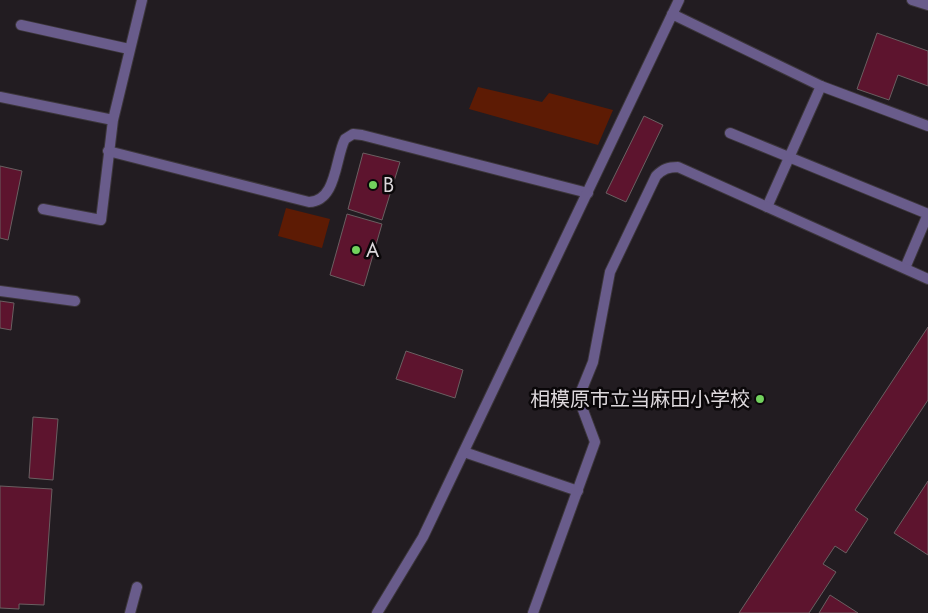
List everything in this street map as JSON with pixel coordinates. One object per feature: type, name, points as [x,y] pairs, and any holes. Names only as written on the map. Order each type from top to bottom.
[{"type":"street","points":[[43,209],[101,220],[113,120],[142,0]]},
{"type":"street","points":[[378,613],[423,537],[679,0]]},
{"type":"street","points":[[912,0],[928,5]]},
{"type":"street","points":[[672,14],[822,86],[928,126]]},
{"type":"street","points":[[21,24],[129,48]]},
{"type":"street","points":[[767,208],[822,86]]},
{"type":"street","points":[[0,97],[113,120]]},
{"type":"street","points":[[730,133],[928,214],[905,268]]},
{"type":"street","points":[[108,151],[309,202],[316,202],[328,193],[345,138],[353,134],[588,193]]},
{"type":"street","points":[[533,613],[595,442],[580,402],[580,394],[593,362],[610,272],[656,176],[669,166],[678,167],[928,279]]},
{"type":"street","points":[[0,291],[75,301]]},
{"type":"street","points":[[464,452],[578,491]]},
{"type":"street","points":[[130,613],[137,587]]},
{"type":"shaded area","points":[[478,87],[542,102],[549,93],[613,110],[598,145],[469,109]]},
{"type":"shaded area","points":[[286,208],[330,219],[322,248],[278,236]]},
{"type":"building","points":[[877,33],[928,51],[928,86],[898,75],[889,100],[857,89]]},
{"type":"building","points":[[644,116],[663,125],[626,202],[606,193]]},
{"type":"building","name":"B","points":[[363,153],[400,162],[382,220],[348,209]]},
{"type":"building","points":[[0,166],[22,171],[8,240],[0,238]]},
{"type":"building","name":"A","points":[[347,214],[382,224],[364,286],[330,275]]},
{"type":"building","points":[[0,301],[14,303],[11,330],[0,328]]},
{"type":"building","points":[[928,327],[928,400],[855,510],[868,519],[846,553],[835,546],[823,564],[836,572],[809,613],[739,613]]},
{"type":"building","points":[[406,351],[463,370],[455,398],[396,379]]},
{"type":"building","points":[[33,417],[58,419],[53,480],[29,478]]},
{"type":"building","points":[[928,481],[928,555],[894,533]]},
{"type":"building","points":[[0,486],[52,489],[44,605],[19,604],[19,609],[0,608]]},
{"type":"building","points":[[830,595],[858,613],[819,613]]},
{"type":"place","name":"B","points":[[373,185]]},
{"type":"place","name":"A","points":[[356,250]]},
{"type":"place","name":"相模原市立当麻田小学校","points":[[760,399]]}]
